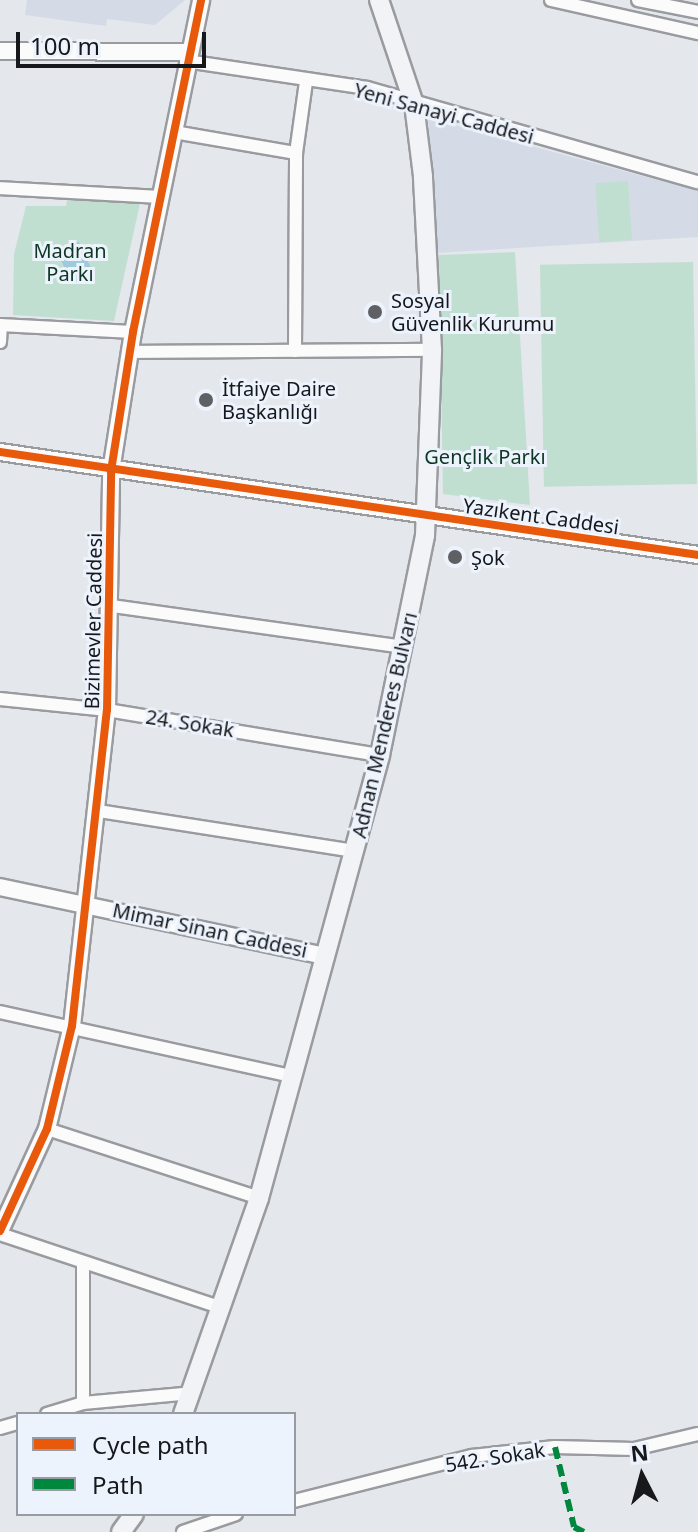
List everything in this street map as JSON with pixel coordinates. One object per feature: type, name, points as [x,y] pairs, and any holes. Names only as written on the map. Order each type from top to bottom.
[{"type":"main road","name":"Adnan Menderes Bulvarı","points":[[184,1412],[223,1308],[259,1198],[355,851],[405,647],[427,517],[432,350],[414,104],[381,6]]},
{"type":"main road","points":[[121,1532],[134,1516]]},
{"type":"street","name":"Bizimevler Caddesi","points":[[0,1233],[5,1212],[47,1129],[72,1026],[99,811],[107,710],[112,606],[111,471],[129,352],[187,56],[201,0]]},
{"type":"street","points":[[551,0],[698,33]]},
{"type":"street","points":[[638,0],[698,12]]},
{"type":"street","points":[[0,51],[187,56]]},
{"type":"street","name":"Yeni Sanayi Caddesi","points":[[187,56],[306,82],[367,88],[414,104],[698,182]]},
{"type":"street","points":[[295,351],[296,153],[306,82]]},
{"type":"street","points":[[174,132],[296,153]]},
{"type":"street","points":[[0,188],[159,197]]},
{"type":"street","points":[[0,342],[1,325],[133,332]]},
{"type":"street","points":[[129,352],[432,350]]},
{"type":"street","name":"Yazıkent Caddesi","points":[[0,452],[111,471],[698,555]]},
{"type":"street","points":[[112,606],[405,647]]},
{"type":"street","name":"24. Sokak","points":[[0,699],[107,710],[380,755]]},
{"type":"street","points":[[99,811],[355,851]]},
{"type":"street","name":"Mimar Sinan Caddesi","points":[[0,887],[326,956]]},
{"type":"street","points":[[0,1012],[292,1076]]},
{"type":"street","points":[[47,1129],[259,1198]]},
{"type":"street","points":[[0,1233],[223,1308]]},
{"type":"street","points":[[83,1263],[83,1403]]},
{"type":"street","points":[[54,1412],[83,1403],[192,1393]]},
{"type":"street","name":"542. Sokak","points":[[296,1500],[472,1456],[555,1447],[634,1449],[698,1434]]},
{"type":"street","points":[[183,1532],[230,1516]]},
{"type":"shaded area","points":[[27,0],[185,0],[155,25],[107,19],[106,26],[25,15]]},
{"type":"shaded area","points":[[428,118],[698,191],[698,237],[436,253]]},
{"type":"green space","points":[[628,181],[632,240],[599,242],[595,183]]},
{"type":"green space","name":"Madran Parkı","points":[[68,195],[141,199],[114,321],[13,315],[14,254],[26,206],[66,206]]},
{"type":"green space","name":"Gençlik Parkı","points":[[515,252],[530,505],[443,494],[439,255]]},
{"type":"green space","points":[[693,262],[697,484],[544,487],[540,265]]},
{"type":"water","points":[[79,242],[94,274],[72,284],[57,252]]},
{"type":"marked path","points":[[555,1447],[574,1527],[584,1532]]},
{"type":"cycle path","points":[[0,1231],[47,1129],[72,1026],[107,710],[111,471],[133,332],[201,0]]},
{"type":"cycle path","points":[[0,452],[698,555]]},
{"type":"place","name":"Sosyal Güvenlik Kurumu","points":[[375,312]]},
{"type":"place","name":"İtfaiye Daire Başkanlığı","points":[[206,400]]},
{"type":"place","name":"Şok","points":[[455,557]]}]
